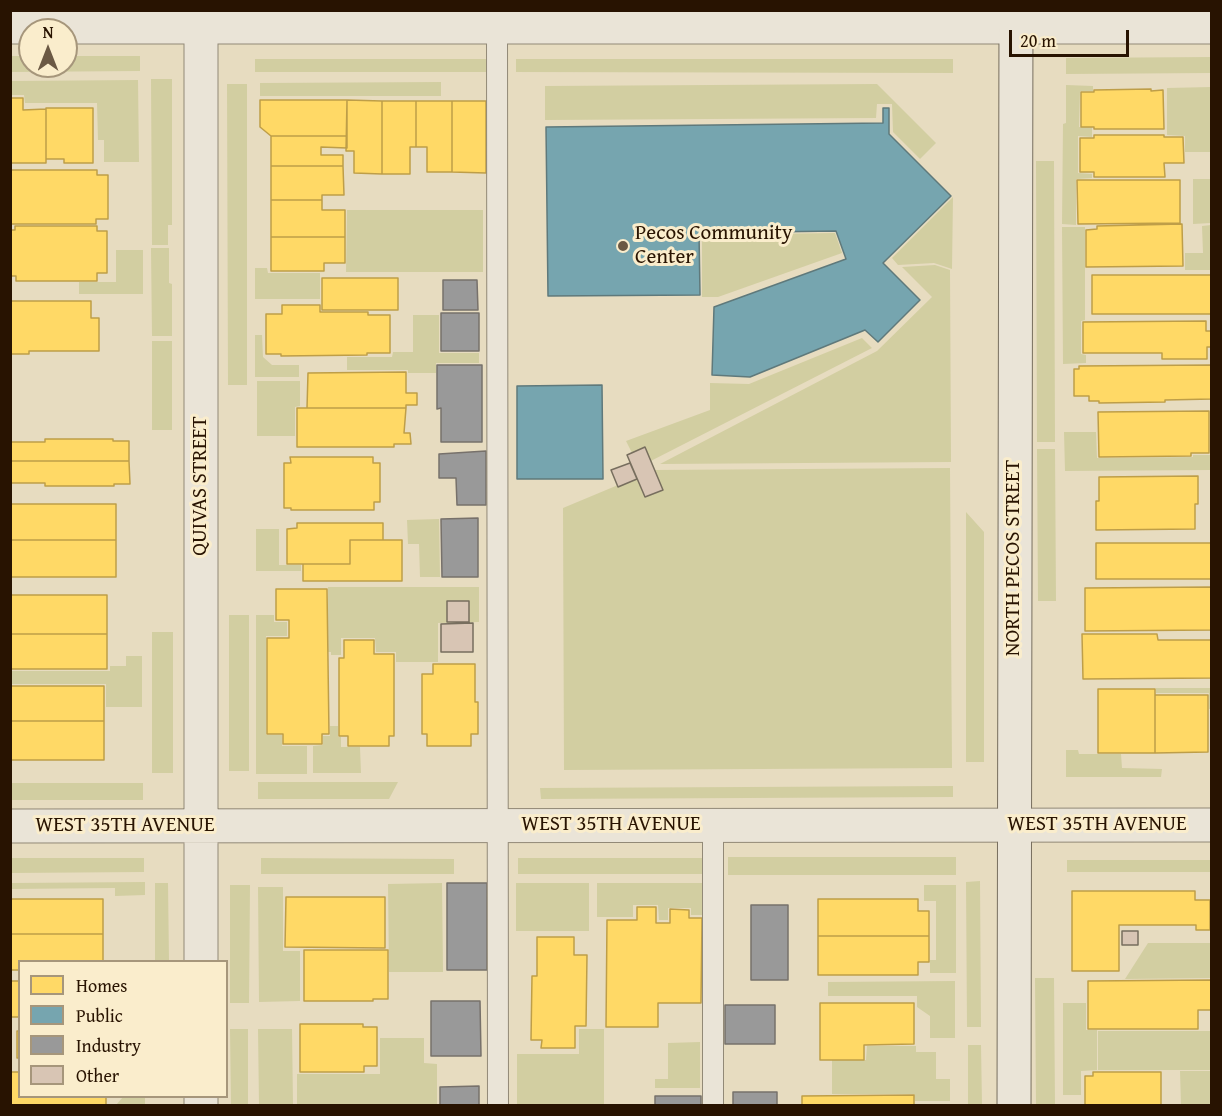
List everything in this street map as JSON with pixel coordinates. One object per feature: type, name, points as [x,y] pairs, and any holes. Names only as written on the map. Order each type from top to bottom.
[{"type":"street","points":[[10,27],[201,19],[496,27],[1016,19],[1212,27]]},
{"type":"street","name":"QUIVAS STREET","points":[[201,19],[201,960]]},
{"type":"street","name":"NORTH PECOS STREET","points":[[1014,1106],[1016,19]]},
{"type":"street","name":"WEST 35TH AVENUE","points":[[10,826],[1212,825]]},
{"type":"lane","points":[[496,27],[498,1106]]},
{"type":"lane","points":[[713,825],[713,1106]]},
{"type":"shaded area","points":[[11,56],[18,56],[18,72],[11,72]]},
{"type":"shaded area","points":[[78,56],[140,56],[140,71],[78,71]]},
{"type":"shaded area","points":[[1211,57],[1211,73],[1066,74],[1066,58]]},
{"type":"shaded area","points":[[255,59],[487,59],[487,72],[255,72]]},
{"type":"shaded area","points":[[516,59],[953,59],[953,73],[516,72]]},
{"type":"shaded area","points":[[151,79],[172,79],[172,225],[168,225],[168,245],[152,245]]},
{"type":"shaded area","points":[[138,80],[139,162],[104,162],[104,140],[98,140],[97,103],[25,103],[24,95],[11,95],[11,81]]},
{"type":"shaded area","points":[[441,82],[441,96],[260,96],[260,83]]},
{"type":"shaded area","points":[[227,84],[247,84],[247,385],[228,385]]},
{"type":"shaded area","points":[[877,84],[936,143],[920,159],[893,132],[892,104],[877,104],[876,118],[545,120],[545,86]]},
{"type":"shaded area","points":[[1066,85],[1093,86],[1093,91],[1080,91],[1079,127],[1092,127],[1092,137],[1078,136],[1078,173],[1092,174],[1092,178],[1076,179],[1076,225],[1062,224],[1063,124],[1066,123]]},
{"type":"shaded area","points":[[1211,87],[1211,152],[1185,152],[1185,136],[1167,135],[1167,88]]},
{"type":"shaded area","points":[[1036,161],[1054,161],[1055,442],[1037,442]]},
{"type":"shaded area","points":[[1193,179],[1211,179],[1211,223],[1193,224]]},
{"type":"shaded area","points":[[953,197],[952,269],[934,263],[898,265],[892,258]]},
{"type":"shaded area","points":[[347,210],[483,210],[483,272],[346,272]]},
{"type":"shaded area","points":[[1211,225],[1211,270],[1185,270],[1185,253],[1203,253],[1202,226]]},
{"type":"shaded area","points":[[1062,227],[1085,227],[1085,320],[1081,321],[1081,354],[1086,355],[1086,363],[1063,364]]},
{"type":"shaded area","points":[[835,233],[842,253],[718,297],[702,297],[702,235]]},
{"type":"shaded area","points":[[151,248],[169,248],[172,336],[152,336]]},
{"type":"shaded area","points":[[116,250],[143,250],[143,294],[79,294],[79,282],[116,282]]},
{"type":"shaded area","points":[[935,265],[950,270],[951,462],[660,464],[877,351],[932,297],[902,267]]},
{"type":"shaded area","points":[[255,268],[267,268],[268,273],[320,273],[320,299],[255,299]]},
{"type":"shaded area","points":[[413,315],[439,315],[439,353],[479,353],[479,363],[436,363],[436,373],[408,373],[408,370],[347,370],[347,357],[392,357],[393,352],[413,352]]},
{"type":"shaded area","points":[[255,335],[262,335],[263,357],[272,365],[299,365],[299,377],[255,377]]},
{"type":"shaded area","points":[[862,338],[872,348],[639,467],[626,441],[710,410],[710,383],[749,384]]},
{"type":"shaded area","points":[[152,341],[172,341],[172,430],[152,430]]},
{"type":"shaded area","points":[[257,381],[300,381],[300,406],[295,407],[295,436],[257,436]]},
{"type":"shaded area","points":[[1064,432],[1096,432],[1097,458],[1211,455],[1211,470],[1065,471]]},
{"type":"shaded area","points":[[1037,449],[1055,449],[1056,601],[1038,601]]},
{"type":"shaded area","points":[[950,468],[952,768],[564,770],[563,508],[654,470]]},
{"type":"shaded area","points":[[966,512],[984,532],[984,762],[966,762]]},
{"type":"shaded area","points":[[439,519],[440,577],[420,577],[419,544],[408,544],[407,520]]},
{"type":"shaded area","points":[[256,529],[279,529],[279,565],[301,565],[301,571],[256,571]]},
{"type":"shaded area","points":[[328,587],[479,587],[479,622],[438,623],[438,662],[396,662],[396,652],[376,652],[375,638],[341,638],[341,655],[331,655],[331,652],[328,652]]},
{"type":"shaded area","points":[[229,615],[249,615],[249,771],[229,771]]},
{"type":"shaded area","points":[[256,615],[274,615],[274,622],[287,622],[287,636],[266,636],[266,735],[282,735],[282,746],[307,746],[307,774],[256,774]]},
{"type":"shaded area","points":[[152,632],[173,632],[173,773],[152,773]]},
{"type":"shaded area","points":[[126,656],[142,656],[142,707],[106,707],[106,684],[11,684],[11,671],[110,671],[110,666],[126,666]]},
{"type":"shaded area","points":[[1156,688],[1211,688],[1211,709],[1209,709],[1209,693],[1156,693]]},
{"type":"shaded area","points":[[330,726],[338,726],[341,747],[360,747],[361,773],[313,773],[313,746],[323,745],[323,736],[330,736]]},
{"type":"shaded area","points":[[1066,750],[1078,750],[1079,754],[1121,754],[1122,768],[1162,769],[1161,777],[1066,777]]},
{"type":"shaded area","points":[[258,782],[398,782],[389,799],[258,799]]},
{"type":"shaded area","points":[[11,783],[143,783],[143,800],[11,800]]},
{"type":"shaded area","points":[[953,786],[953,797],[541,799],[540,788]]},
{"type":"shaded area","points":[[728,857],[956,857],[956,875],[728,875]]},
{"type":"shaded area","points":[[10,858],[144,858],[144,872],[11,873]]},
{"type":"shaded area","points":[[261,858],[454,859],[454,874],[261,874]]},
{"type":"shaded area","points":[[518,858],[703,858],[703,874],[518,874]]},
{"type":"shaded area","points":[[1067,860],[1211,860],[1211,872],[1067,872]]},
{"type":"shaded area","points":[[980,881],[981,1027],[967,1027],[966,882]]},
{"type":"shaded area","points":[[145,882],[145,895],[115,896],[115,888],[10,889],[11,883]]},
{"type":"shaded area","points":[[155,883],[168,883],[169,960],[155,960]]},
{"type":"shaded area","points":[[442,883],[443,972],[389,972],[388,884]]},
{"type":"shaded area","points":[[516,883],[589,883],[589,931],[516,931]]},
{"type":"shaded area","points":[[597,883],[703,883],[703,915],[691,915],[691,908],[668,908],[668,920],[659,920],[658,905],[633,905],[633,917],[597,917]]},
{"type":"shaded area","points":[[230,885],[250,885],[249,1003],[230,1003]]},
{"type":"shaded area","points":[[924,885],[956,885],[956,973],[930,973],[930,960],[936,960],[936,901],[924,901]]},
{"type":"shaded area","points":[[258,887],[283,887],[283,951],[300,951],[300,1001],[259,1002]]},
{"type":"shaded area","points":[[1148,943],[1211,943],[1211,978],[1125,979]]},
{"type":"shaded area","points":[[1035,978],[1054,978],[1055,1105],[1036,1105]]},
{"type":"shaded area","points":[[955,981],[955,1038],[930,1038],[930,1016],[917,1007],[917,996],[828,996],[828,982]]},
{"type":"shaded area","points":[[1063,1003],[1086,1003],[1086,1030],[1097,1030],[1097,1070],[1081,1071],[1081,1095],[1063,1095]]},
{"type":"shaded area","points":[[230,1029],[248,1029],[248,1105],[231,1105]]},
{"type":"shaded area","points":[[258,1029],[292,1029],[293,1105],[259,1105]]},
{"type":"shaded area","points":[[579,1029],[604,1029],[604,1105],[517,1105],[517,1054],[579,1054]]},
{"type":"shaded area","points":[[1098,1031],[1211,1031],[1211,1070],[1098,1070]]},
{"type":"shaded area","points":[[380,1038],[424,1038],[424,1063],[437,1064],[437,1105],[297,1105],[297,1074],[380,1074]]},
{"type":"shaded area","points":[[700,1042],[700,1088],[655,1088],[655,1079],[668,1079],[668,1043]]},
{"type":"shaded area","points":[[968,1045],[981,1045],[982,1105],[968,1105]]},
{"type":"shaded area","points":[[867,1046],[916,1046],[916,1052],[936,1052],[936,1079],[950,1079],[950,1101],[915,1101],[914,1094],[832,1094],[832,1060],[866,1060]]},
{"type":"shaded area","points":[[1180,1071],[1211,1071],[1211,1105],[1181,1105]]},
{"type":"shaded area","points":[[122,1098],[145,1098],[145,1105],[116,1105]]},
{"type":"building: Homes","points":[[1151,89],[1151,91],[1163,90],[1164,129],[1081,127],[1081,92]]},
{"type":"building: Homes","points":[[10,98],[23,98],[23,110],[46,109],[46,163],[10,163]]},
{"type":"building: Homes","points":[[260,100],[347,100],[347,136],[271,136],[260,127]]},
{"type":"building: Homes","points":[[347,100],[382,101],[382,174],[354,173],[354,151],[346,151]]},
{"type":"building: Homes","points":[[382,101],[416,101],[416,147],[410,147],[410,174],[382,174]]},
{"type":"building: Homes","points":[[416,101],[452,101],[452,172],[427,172],[427,147],[416,147]]},
{"type":"building: Homes","points":[[452,101],[486,101],[486,173],[452,172]]},
{"type":"building: Homes","points":[[46,108],[93,108],[93,163],[64,163],[64,159],[46,159]]},
{"type":"building: Homes","points":[[1094,135],[1183,137],[1184,163],[1164,163],[1165,177],[1094,177],[1094,172],[1080,172],[1080,138],[1094,138]]},
{"type":"building: Homes","points":[[271,136],[347,136],[347,148],[321,147],[321,155],[343,155],[343,166],[271,166]]},
{"type":"building: Homes","points":[[271,166],[343,166],[344,195],[322,195],[322,200],[271,200]]},
{"type":"building: Homes","points":[[10,170],[97,170],[97,175],[108,175],[108,219],[96,219],[96,224],[10,224]]},
{"type":"building: Homes","points":[[1077,180],[1180,180],[1180,223],[1078,224]]},
{"type":"building: Homes","points":[[271,200],[322,200],[322,210],[345,210],[345,237],[271,237]]},
{"type":"building: Homes","points":[[1182,224],[1183,266],[1086,267],[1086,230],[1097,229],[1097,226]]},
{"type":"building: Homes","points":[[15,226],[97,226],[97,231],[107,231],[107,273],[97,273],[97,281],[16,281],[16,276],[10,276],[10,230],[15,230]]},
{"type":"building: Homes","points":[[271,237],[345,237],[345,263],[324,263],[324,271],[271,271]]},
{"type":"building: Homes","points":[[1092,275],[1212,275],[1212,314],[1092,314]]},
{"type":"building: Homes","points":[[322,278],[398,278],[398,310],[322,310]]},
{"type":"building: Homes","points":[[10,301],[91,301],[91,318],[99,318],[99,351],[29,351],[29,354],[10,354]]},
{"type":"building: Homes","points":[[282,305],[320,305],[320,312],[368,312],[368,315],[390,315],[390,353],[281,356],[281,354],[266,354],[266,314],[282,314]]},
{"type":"building: Homes","points":[[1206,321],[1206,331],[1211,331],[1211,347],[1207,347],[1207,359],[1162,359],[1162,353],[1083,353],[1083,322]]},
{"type":"building: Homes","points":[[1212,365],[1212,399],[1099,403],[1099,401],[1089,401],[1089,396],[1074,396],[1074,369],[1079,369],[1079,366]]},
{"type":"building: Homes","points":[[406,372],[406,393],[417,393],[417,405],[406,405],[406,408],[307,408],[308,373]]},
{"type":"building: Homes","points":[[297,408],[406,408],[404,433],[410,433],[411,444],[394,444],[394,447],[297,447]]},
{"type":"building: Homes","points":[[1209,411],[1209,453],[1191,453],[1191,456],[1099,457],[1098,412]]},
{"type":"building: Homes","points":[[45,439],[129,441],[129,461],[10,461],[10,442],[45,442]]},
{"type":"building: Homes","points":[[290,457],[373,457],[373,463],[380,463],[380,502],[374,502],[374,510],[291,510],[291,508],[284,508],[284,463],[291,463]]},
{"type":"building: Homes","points":[[10,461],[129,461],[130,484],[45,486],[45,483],[10,483]]},
{"type":"building: Homes","points":[[1198,476],[1195,529],[1096,530],[1099,477]]},
{"type":"building: Homes","points":[[10,504],[116,504],[116,540],[10,540]]},
{"type":"building: Homes","points":[[297,523],[383,523],[383,540],[350,540],[350,564],[287,564],[287,529],[297,528]]},
{"type":"building: Homes","points":[[10,540],[116,540],[116,577],[10,577]]},
{"type":"building: Homes","points":[[350,540],[402,540],[402,581],[303,581],[303,564],[350,564]]},
{"type":"building: Homes","points":[[1096,543],[1212,543],[1212,579],[1096,579]]},
{"type":"building: Homes","points":[[1212,587],[1212,630],[1085,631],[1085,588]]},
{"type":"building: Homes","points":[[276,589],[327,589],[329,734],[322,734],[322,744],[283,744],[283,734],[267,734],[267,638],[289,638],[289,620],[276,620]]},
{"type":"building: Homes","points":[[10,595],[107,595],[107,634],[10,634]]},
{"type":"building: Homes","points":[[10,634],[107,634],[107,669],[10,669]]},
{"type":"building: Homes","points":[[1082,634],[1157,634],[1158,640],[1212,640],[1212,678],[1083,679]]},
{"type":"building: Homes","points":[[344,640],[374,640],[374,654],[394,654],[394,736],[389,736],[389,746],[348,746],[348,736],[339,736],[339,658],[344,658]]},
{"type":"building: Homes","points":[[433,664],[475,664],[478,734],[471,734],[471,746],[427,746],[427,734],[422,734],[422,674],[433,674]]},
{"type":"building: Homes","points":[[10,686],[104,686],[104,721],[10,721]]},
{"type":"building: Homes","points":[[1098,689],[1155,689],[1155,753],[1098,753]]},
{"type":"building: Homes","points":[[1155,695],[1208,695],[1208,752],[1155,753]]},
{"type":"building: Homes","points":[[10,721],[104,721],[104,760],[10,760]]},
{"type":"building: Homes","points":[[1072,891],[1195,891],[1195,900],[1210,900],[1210,930],[1196,930],[1196,925],[1119,925],[1119,971],[1072,971]]},
{"type":"building: Homes","points":[[286,897],[385,897],[385,948],[285,947]]},
{"type":"building: Homes","points":[[11,899],[103,899],[103,934],[11,934]]},
{"type":"building: Homes","points":[[818,899],[918,899],[918,911],[929,911],[929,936],[818,936]]},
{"type":"building: Homes","points":[[637,907],[656,907],[656,923],[670,923],[670,909],[689,910],[689,918],[702,918],[701,1003],[658,1003],[658,1027],[606,1027],[607,920],[637,920]]},
{"type":"building: Homes","points":[[11,934],[103,934],[103,960],[18,960],[18,970],[11,970]]},
{"type":"building: Homes","points":[[818,936],[929,936],[929,962],[918,962],[918,975],[818,975]]},
{"type":"building: Homes","points":[[537,937],[574,937],[574,955],[587,955],[586,1026],[575,1026],[575,1048],[541,1048],[542,1040],[531,1040],[532,976],[537,976]]},
{"type":"building: Homes","points":[[304,950],[388,950],[388,999],[304,1001]]},
{"type":"building: Homes","points":[[1212,980],[1212,1010],[1198,1010],[1198,1029],[1088,1029],[1088,981]]},
{"type":"building: Homes","points":[[10,981],[18,981],[18,1017],[10,1017]]},
{"type":"building: Homes","points":[[820,1003],[914,1003],[914,1044],[864,1045],[864,1060],[820,1060]]},
{"type":"building: Homes","points":[[300,1024],[363,1024],[363,1027],[377,1027],[377,1066],[364,1066],[364,1072],[300,1072]]},
{"type":"building: Homes","points":[[17,1031],[18,1031],[18,1058]]},
{"type":"building: Homes","points":[[10,1072],[18,1072],[18,1098],[106,1098],[106,1106],[10,1106]]},
{"type":"building: Homes","points":[[1093,1072],[1161,1072],[1161,1106],[1085,1106],[1085,1076],[1093,1076]]},
{"type":"building: Homes","points":[[914,1095],[914,1106],[802,1106],[802,1096]]},
{"type":"building: Public","name":"Pecos Community Center","points":[[883,108],[889,108],[889,134],[951,196],[883,263],[920,300],[878,342],[865,330],[750,377],[712,375],[714,307],[846,259],[836,231],[699,233],[700,295],[548,296],[546,127],[883,123]]},
{"type":"building: Public","points":[[602,385],[603,479],[517,479],[517,386]]},
{"type":"building: Industry","points":[[443,280],[477,280],[478,310],[443,310]]},
{"type":"building: Industry","points":[[441,313],[479,313],[479,351],[441,351]]},
{"type":"building: Industry","points":[[437,365],[482,365],[482,442],[441,442],[441,408],[437,409]]},
{"type":"building: Industry","points":[[486,451],[486,505],[457,505],[456,478],[439,478],[439,454]]},
{"type":"building: Industry","points":[[478,518],[478,577],[442,577],[441,519]]},
{"type":"building: Industry","points":[[447,883],[487,883],[487,970],[447,970]]},
{"type":"building: Industry","points":[[751,905],[788,905],[788,980],[751,980]]},
{"type":"building: Industry","points":[[431,1001],[480,1001],[481,1056],[431,1056]]},
{"type":"building: Industry","points":[[725,1005],[775,1005],[775,1044],[725,1044]]},
{"type":"building: Industry","points":[[479,1086],[479,1106],[440,1106],[440,1087]]},
{"type":"building: Industry","points":[[733,1092],[777,1092],[777,1106],[733,1106]]},
{"type":"building: Industry","points":[[655,1096],[701,1096],[701,1106],[655,1106]]},
{"type":"building: Other","points":[[645,447],[663,490],[645,497],[627,455]]},
{"type":"building: Other","points":[[630,463],[637,479],[618,487],[611,470]]},
{"type":"building: Other","points":[[447,601],[469,601],[469,622],[447,622]]},
{"type":"building: Other","points":[[473,623],[473,652],[441,652],[441,624]]},
{"type":"building: Other","points":[[1122,931],[1138,931],[1138,945],[1122,945]]},
{"type":"place","name":"Pecos Community Center","points":[[623,246]]}]
